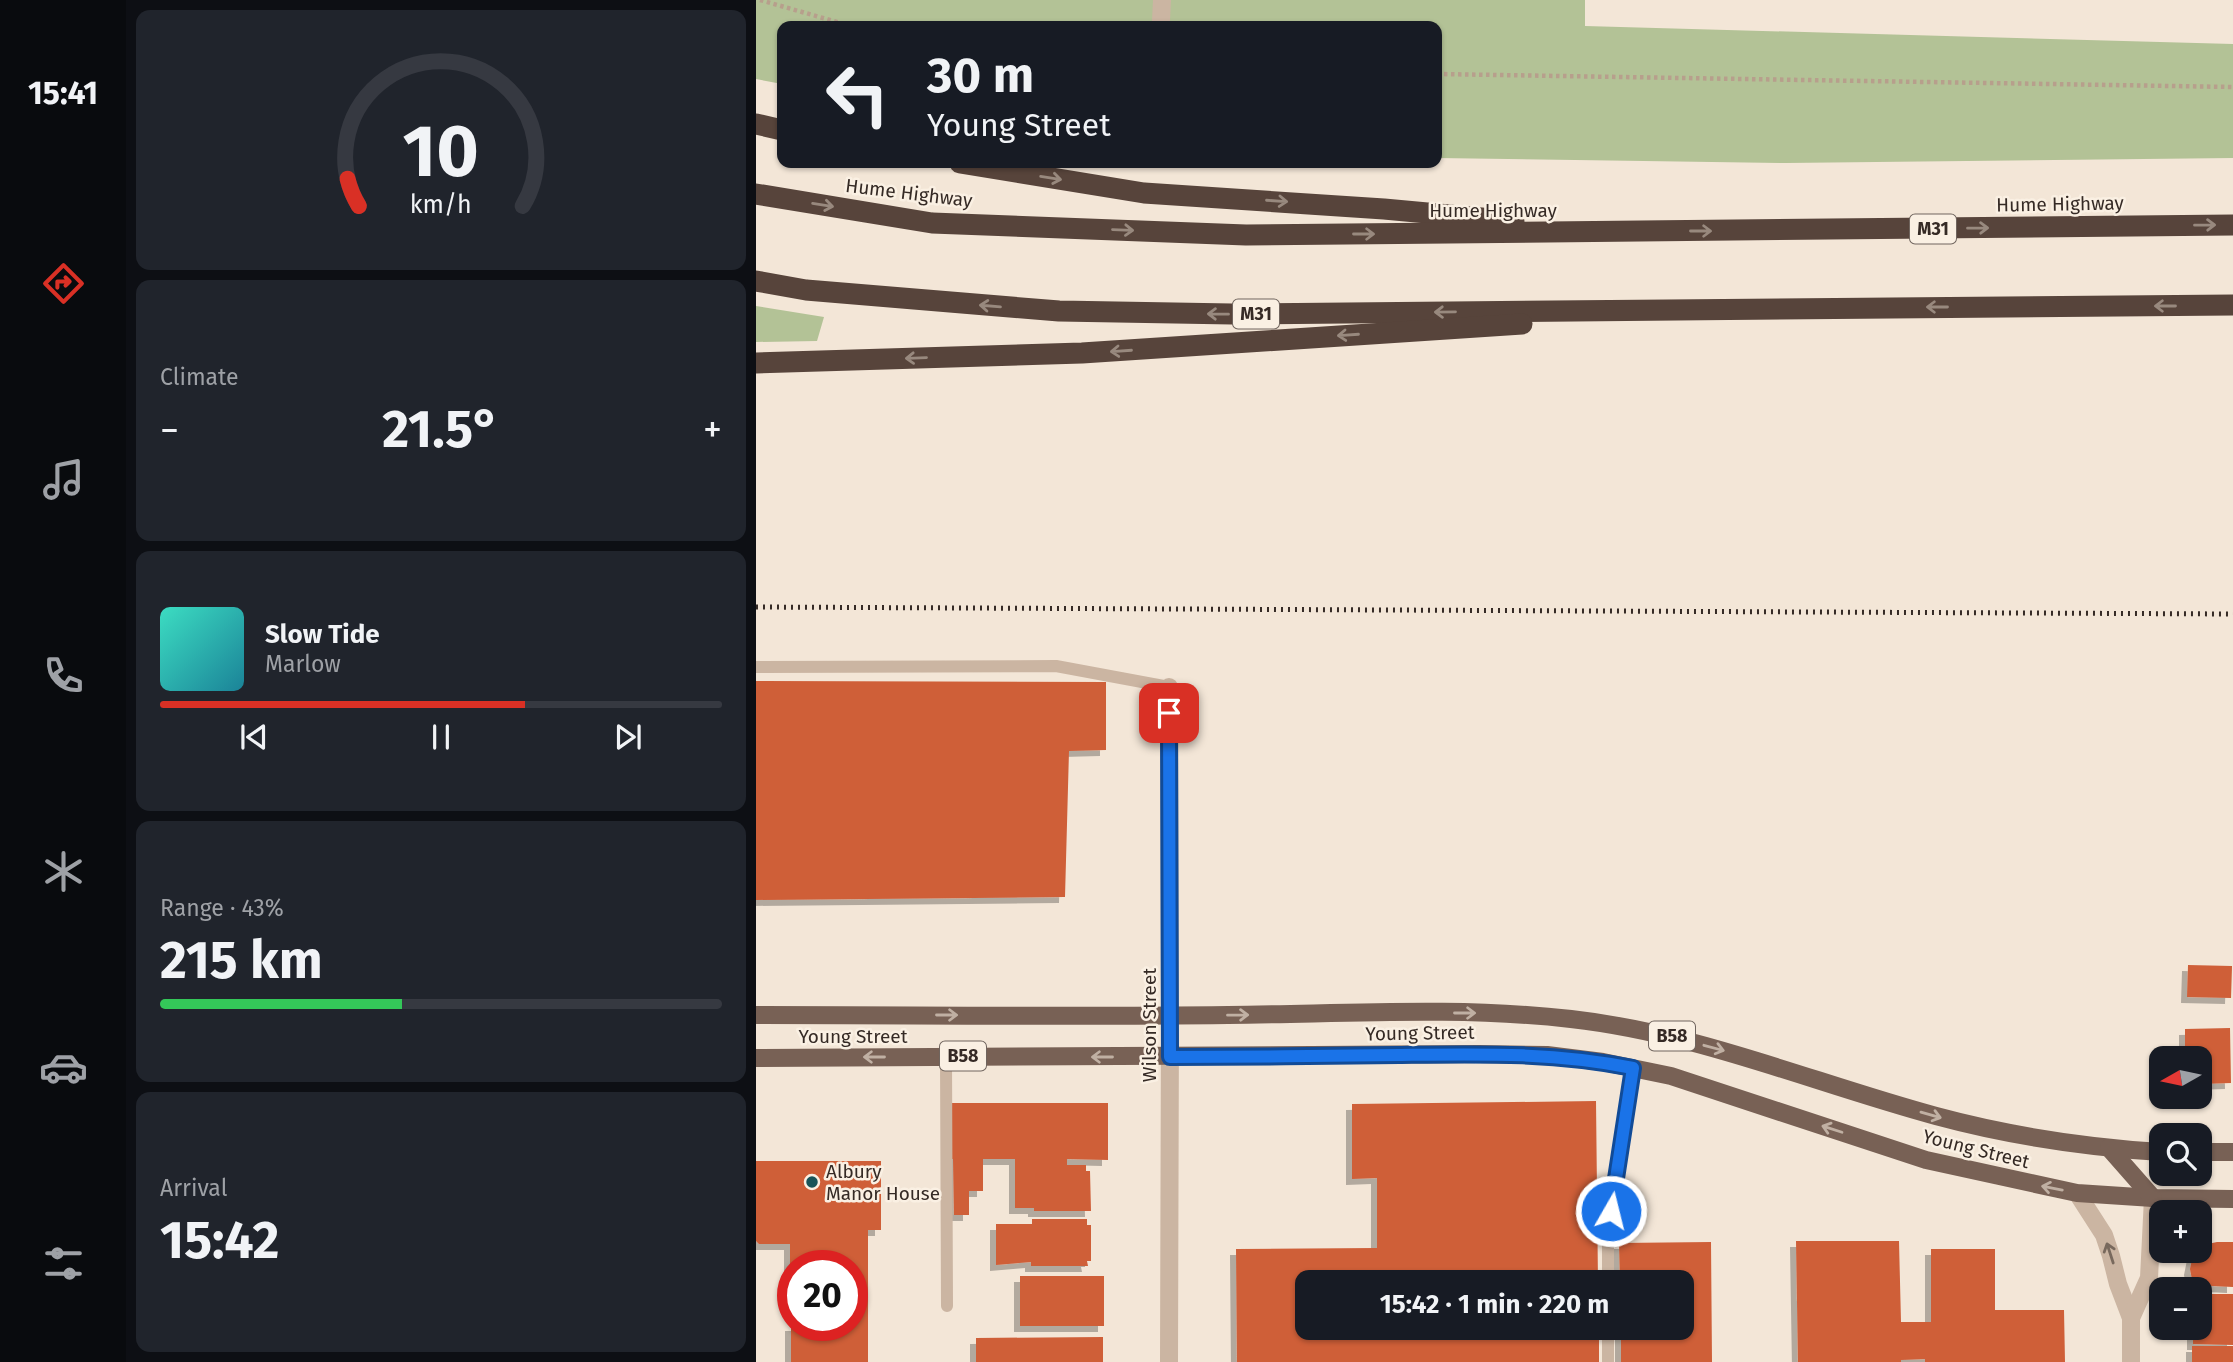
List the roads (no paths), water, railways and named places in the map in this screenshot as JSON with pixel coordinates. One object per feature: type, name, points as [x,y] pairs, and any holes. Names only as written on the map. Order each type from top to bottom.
[{"type":"highway","points":[[756,124],[777,129]]},
{"type":"highway","points":[[992,168],[1144,192],[1384,209],[1633,232]]},
{"type":"highway","name":"Hume Highway","points":[[756,194],[932,223],[1246,234],[2233,225]]},
{"type":"highway","name":"M31","points":[[756,281],[806,290],[1059,311],[1232,314],[2233,305]]},
{"type":"highway","points":[[756,363],[1083,353],[1758,308]]},
{"type":"main road","name":"Young Street","points":[[756,1015],[1487,1013],[1571,1019],[1660,1033],[1937,1116],[2022,1137],[2149,1151]]},
{"type":"main road","name":"Young Street","points":[[756,1058],[1547,1055],[1602,1062],[1671,1076],[1926,1160],[2077,1193],[2233,1199]]},
{"type":"main road","points":[[2109,1148],[2153,1198]]},
{"type":"main road","points":[[2212,1152],[2233,1152]]},
{"type":"street","points":[[1161,0],[1161,21]]},
{"type":"street","name":"Wilson Street","points":[[1169,687],[1169,1362]]},
{"type":"street","points":[[2077,1193],[2104,1236],[2131,1318],[2131,1362]]},
{"type":"street","points":[[2131,1318],[2148,1278],[2153,1198]]},
{"type":"lane","points":[[756,667],[1056,666],[1169,687]]},
{"type":"lane","points":[[946,1056],[947,1306]]},
{"type":"lane","points":[[1608,1270],[1608,1234],[1633,1068]]},
{"type":"lane","points":[[1608,1340],[1608,1362]]},
{"type":"railway","points":[[756,607],[2233,614]]},
{"type":"place","name":"Albury Manor House","points":[[812,1182]]}]
